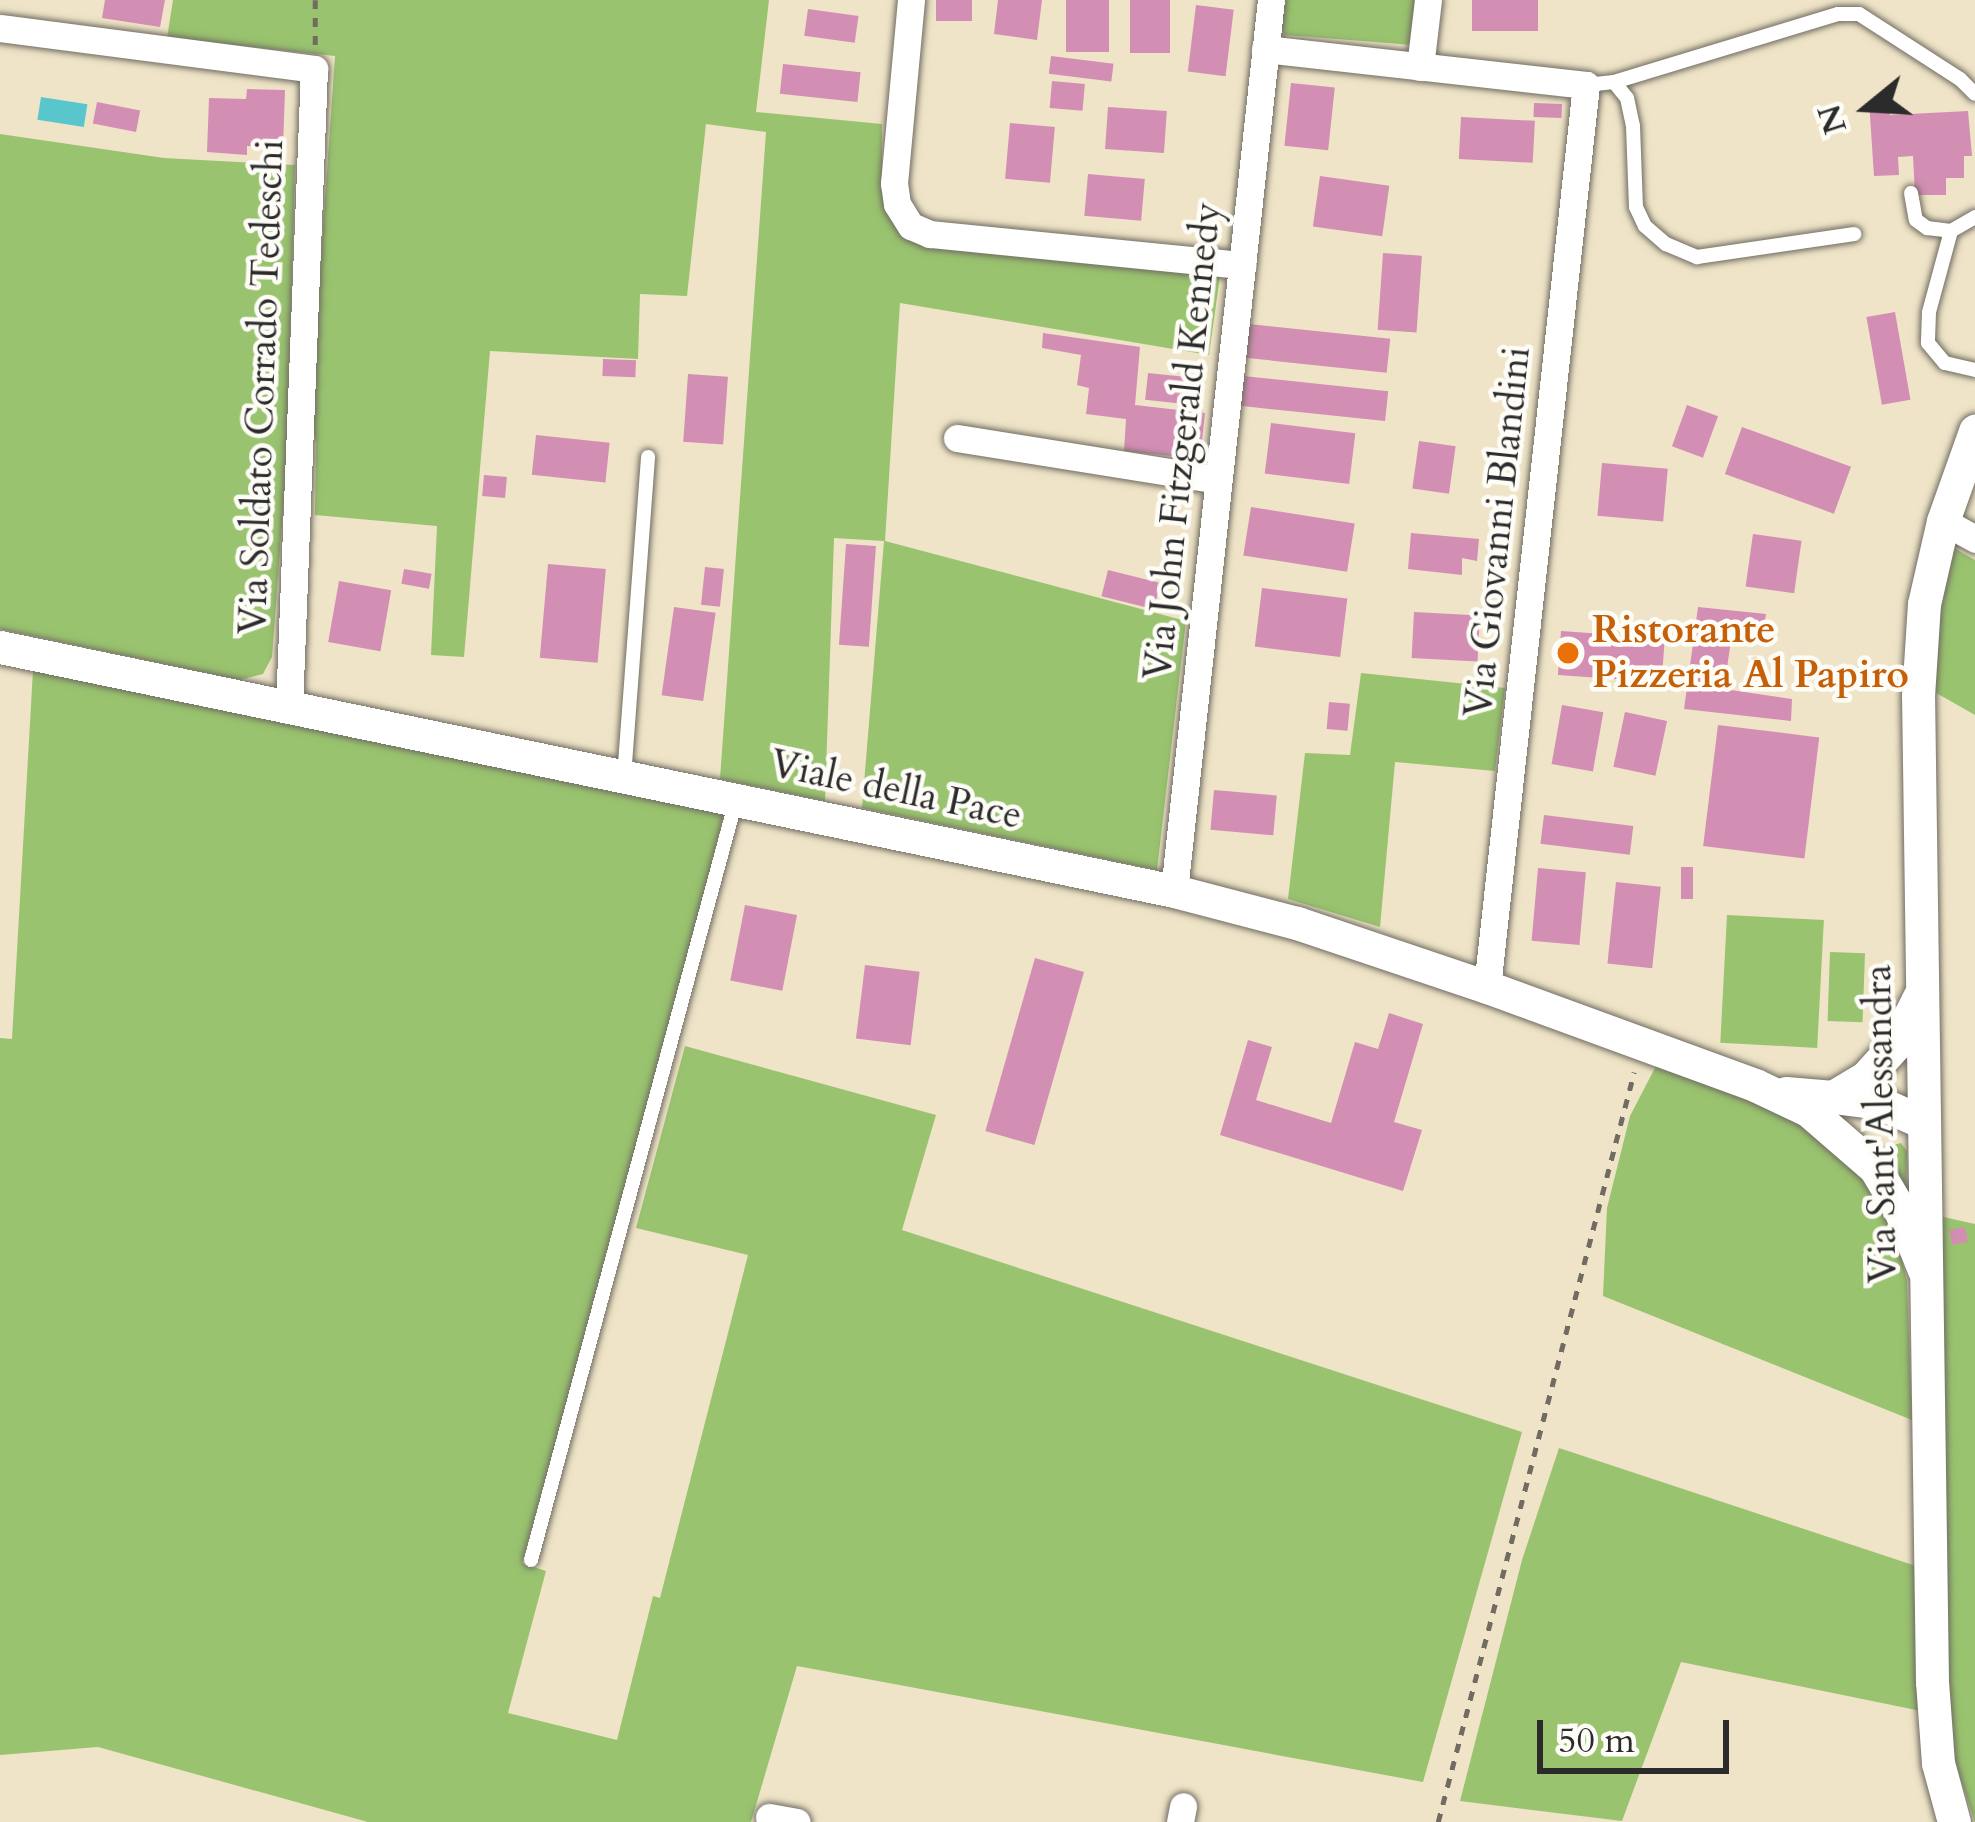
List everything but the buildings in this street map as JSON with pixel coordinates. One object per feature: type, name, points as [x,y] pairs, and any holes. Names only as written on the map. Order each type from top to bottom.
[{"type":"street","points":[[911,0],[894,183],[897,205],[911,226],[930,234],[1242,266]]},
{"type":"street","name":"Via John Fitzgerald Kennedy","points":[[1174,891],[1270,0]]},
{"type":"street","points":[[1420,67],[1428,0]]},
{"type":"street","points":[[0,28],[314,69]]},
{"type":"street","points":[[1265,50],[1600,83]]},
{"type":"street","name":"Via Soldato Corrado Tedeschi","points":[[289,708],[314,69]]},
{"type":"street","name":"Via Giovanni Blandini","points":[[1487,987],[1600,83]]},
{"type":"street","points":[[957,438],[1218,481]]},
{"type":"street","name":"Via Sant'Alessandra","points":[[1954,1822],[1938,1763],[1932,1682],[1918,696],[1924,604],[1943,521],[1973,442]]},
{"type":"street","points":[[1943,521],[1975,539]]},
{"type":"street","name":"Viale della Pace","points":[[0,647],[1174,891],[1297,923],[1755,1085]]},
{"type":"street","points":[[1833,1097],[1866,1077],[1895,1045],[1922,992]]},
{"type":"street","points":[[1755,1085],[1880,1103],[1924,1123]]},
{"type":"street","points":[[1755,1085],[1808,1110],[1876,1168],[1900,1210],[1924,1270]]},
{"type":"street","points":[[1843,1136],[1873,1141],[1924,1123]]},
{"type":"lane","points":[[1600,83],[1721,45],[1838,14],[1859,14],[1960,79],[1975,94]]},
{"type":"lane","points":[[1600,83],[1627,98],[1633,126],[1636,207],[1645,226],[1666,244],[1696,257],[1854,234]]},
{"type":"lane","points":[[1910,193],[1916,220],[1951,231],[1975,218]]},
{"type":"lane","points":[[1951,231],[1929,312],[1928,343],[1946,363],[1975,370]]},
{"type":"lane","points":[[624,777],[648,457]]},
{"type":"lane","points":[[531,1560],[736,800]]},
{"type":"path","points":[[314,69],[315,0]]},
{"type":"path","points":[[1438,1822],[1642,1043]]},
{"type":"green space","points":[[173,0],[769,0],[756,112],[882,124],[882,183],[890,213],[1220,276],[1209,355],[900,303],[885,541],[1186,621],[1157,870],[862,808],[884,541],[834,538],[825,801],[720,779],[766,132],[706,124],[687,296],[640,294],[638,359],[490,351],[464,657],[431,655],[437,526],[315,515],[316,444],[310,416],[335,56],[167,38]]},
{"type":"green space","points":[[1282,0],[1417,0],[1413,45],[1285,35],[1279,26]]},
{"type":"green space","points":[[0,134],[164,158],[295,165],[287,456],[272,657],[263,674],[240,680],[0,629]]},
{"type":"green space","points":[[1954,548],[1975,560],[1975,715],[1931,690],[1933,633]]},
{"type":"green space","points":[[33,670],[724,814],[668,1041],[522,1563],[546,1571],[508,1713],[617,1740],[653,1596],[660,1598],[748,1255],[636,1228],[685,1046],[936,1115],[902,1230],[1522,1432],[1423,1782],[797,1666],[751,1822],[368,1822],[98,1747],[0,1755],[0,1038],[12,1039]]},
{"type":"green space","points":[[1361,673],[1505,688],[1495,771],[1395,762],[1380,927],[1288,899],[1305,753],[1350,755]]},
{"type":"green space","points":[[1727,915],[1824,920],[1817,1048],[1720,1043]]},
{"type":"green space","points":[[1830,952],[1865,953],[1863,1022],[1828,1021]]},
{"type":"green space","points":[[1657,1064],[1765,1104],[1813,1132],[1870,1182],[1894,1227],[1907,1281],[1912,1420],[1603,1296],[1607,1208],[1630,1116]]},
{"type":"green space","points":[[1901,1143],[1907,1151],[1906,1200],[1876,1156],[1878,1149]]},
{"type":"green space","points":[[1939,1216],[1975,1224],[1975,1822],[1953,1756],[1949,1699]]},
{"type":"green space","points":[[1559,1448],[1916,1566],[1921,1711],[1681,1662],[1622,1821],[1460,1801],[1522,1560]]},
{"type":"water","points":[[41,97],[87,104],[84,127],[37,120]]},
{"type":"place","name":"Ristorante Pizzeria Al Papiro","points":[[1568,653]]}]
